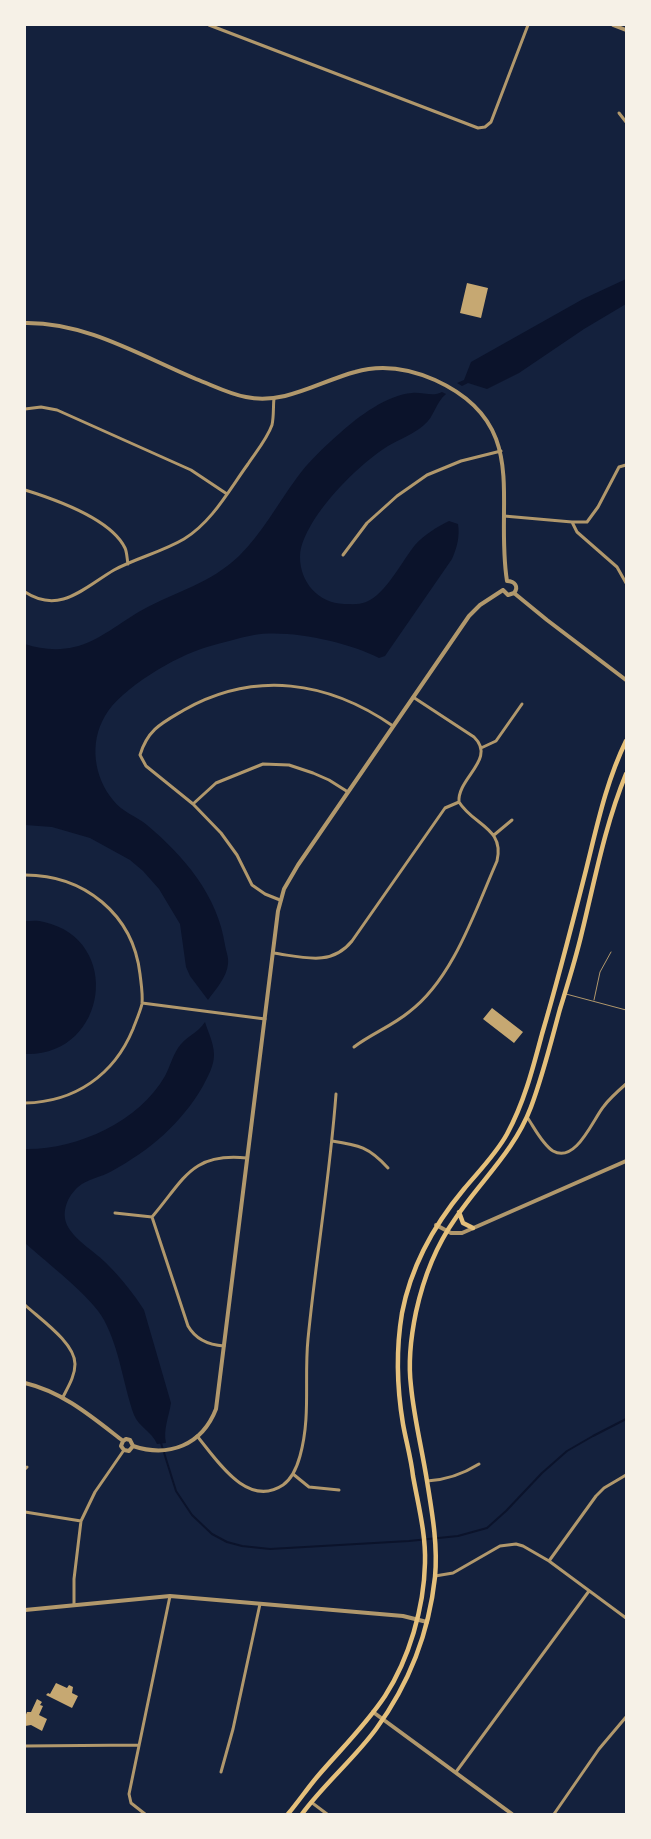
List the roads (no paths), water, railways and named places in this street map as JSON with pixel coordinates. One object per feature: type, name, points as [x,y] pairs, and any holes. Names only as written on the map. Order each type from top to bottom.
[{"type":"main road","points":[[288,1814],[318,1776],[374,1712],[394,1680],[403,1661],[417,1619],[424,1576],[425,1556],[403,1422],[398,1373],[398,1341],[403,1310],[420,1256],[436,1225],[450,1205],[501,1144],[519,1107],[529,1079],[566,949],[601,807],[617,760],[626,742]]},
{"type":"main road","points":[[302,1814],[364,1744],[383,1719],[412,1667],[419,1650],[427,1622],[435,1576],[435,1551],[434,1528],[427,1481],[410,1385],[410,1354],[416,1313],[423,1285],[435,1253],[447,1231],[506,1155],[527,1117],[582,933],[603,841],[626,774]]},
{"type":"main road","points":[[460,1212],[462,1223],[473,1228]]},
{"type":"street","points":[[209,25],[478,128],[485,127],[491,122],[528,25]]},
{"type":"street","points":[[613,25],[626,30]]},
{"type":"street","points":[[619,113],[626,122]]},
{"type":"street","points":[[25,323],[44,323],[79,330],[104,338],[233,394],[246,397],[274,398],[308,390],[337,377],[369,368],[393,368],[415,372],[455,390],[475,406],[492,428],[501,451],[505,476],[504,551],[508,581]]},
{"type":"street","points":[[25,592],[32,597],[42,600],[52,602],[64,600],[128,564],[184,538],[205,522],[267,436],[272,424],[274,398]]},
{"type":"street","points":[[25,409],[40,407],[57,410],[191,470],[227,494]]},
{"type":"street","points":[[343,555],[367,523],[397,496],[427,475],[462,461],[501,451]]},
{"type":"street","points":[[504,516],[587,522],[598,507],[619,468],[626,464]]},
{"type":"street","points":[[25,490],[43,495],[97,519],[112,531],[126,548],[128,564]]},
{"type":"street","points":[[572,522],[577,532],[617,567],[626,583]]},
{"type":"street","points":[[133,1446],[158,1451],[182,1446],[206,1427],[216,1409],[280,900],[293,872],[469,616],[480,605],[503,590],[504,584],[508,581]]},
{"type":"street","points":[[508,581],[516,584],[514,593]]},
{"type":"street","points":[[503,590],[508,595],[514,593]]},
{"type":"street","points":[[514,593],[626,680]]},
{"type":"street","points":[[280,900],[265,894],[252,885],[237,856],[221,833],[193,804],[146,766],[140,755],[148,736],[161,723],[210,697],[256,687],[283,686],[327,692],[354,703],[393,726]]},
{"type":"street","points":[[354,1047],[409,1012],[430,992],[445,973],[497,861],[498,853],[494,835],[467,812],[459,802],[459,791],[480,761],[481,748],[474,737],[413,697]]},
{"type":"street","points":[[481,748],[496,741],[522,704]]},
{"type":"street","points":[[193,804],[216,783],[263,764],[289,765],[329,780],[348,792]]},
{"type":"street","points":[[273,953],[318,958],[331,957],[342,952],[352,941],[445,808],[459,802]]},
{"type":"street","points":[[494,835],[512,820]]},
{"type":"street","points":[[25,875],[55,878],[76,884],[114,913],[133,944],[138,961],[142,1003],[127,1043],[114,1063],[97,1080],[79,1091],[58,1099],[25,1103]]},
{"type":"street","points":[[142,1003],[264,1019]]},
{"type":"street","points":[[527,1117],[551,1149],[558,1153],[569,1151],[581,1141],[603,1107],[626,1084]]},
{"type":"street","points":[[197,1436],[227,1472],[243,1487],[260,1492],[269,1491],[282,1486],[293,1474],[300,1455],[306,1416],[307,1341],[332,1141],[336,1094]]},
{"type":"street","points":[[332,1141],[354,1144],[366,1149],[377,1155],[388,1168]]},
{"type":"street","points":[[152,1217],[196,1166],[216,1158],[247,1158]]},
{"type":"street","points":[[436,1225],[458,1234],[626,1161]]},
{"type":"street","points":[[115,1213],[152,1217]]},
{"type":"street","points":[[152,1217],[188,1326],[192,1333],[205,1342],[224,1346]]},
{"type":"street","points":[[25,1305],[64,1341],[74,1356],[74,1371],[63,1397]]},
{"type":"street","points":[[25,1383],[50,1390],[63,1397],[123,1441]]},
{"type":"street","points":[[123,1441],[128,1439],[132,1442],[133,1446]]},
{"type":"street","points":[[123,1441],[121,1446],[124,1450]]},
{"type":"street","points":[[124,1450],[128,1451],[133,1446]]},
{"type":"street","points":[[74,1606],[74,1579],[82,1521],[94,1492],[124,1450]]},
{"type":"street","points":[[427,1481],[456,1475],[479,1464]]},
{"type":"street","points":[[293,1474],[309,1487],[339,1490]]},
{"type":"street","points":[[549,1561],[596,1496],[604,1488],[626,1474]]},
{"type":"street","points":[[25,1512],[82,1521]]},
{"type":"street","points":[[435,1576],[453,1573],[495,1548],[506,1544],[523,1546],[549,1561],[626,1618]]},
{"type":"street","points":[[456,1772],[589,1591]]},
{"type":"street","points":[[145,1814],[131,1803],[129,1794],[170,1596]]},
{"type":"street","points":[[25,1610],[170,1596],[394,1615],[427,1622]]},
{"type":"street","points":[[221,1772],[233,1729],[260,1604]]},
{"type":"street","points":[[374,1712],[512,1814]]},
{"type":"street","points":[[554,1814],[599,1749],[626,1716]]},
{"type":"street","points":[[25,1746],[139,1746]]},
{"type":"street","points":[[311,1802],[327,1814]]},
{"type":"lane","points":[[594,1002],[600,972],[611,952]]},
{"type":"lane","points":[[565,994],[626,1010]]},
{"type":"water","points":[[626,279],[626,304],[584,329],[519,373],[487,389],[468,383],[462,386],[457,383],[464,380],[471,362],[583,299]]},
{"type":"water","points":[[442,392],[446,394],[439,401],[431,418],[424,425],[377,453],[335,492],[311,525],[301,548],[300,557],[303,575],[312,590],[326,600],[335,603],[361,604],[373,598],[387,585],[415,545],[423,537],[449,521],[458,524],[458,542],[452,559],[385,656],[379,658],[335,642],[301,635],[254,635],[194,651],[165,665],[123,695],[113,705],[100,726],[95,748],[96,760],[101,781],[107,791],[121,808],[147,825],[174,850],[197,878],[215,910],[221,927],[228,962],[223,978],[208,1000],[190,976],[186,967],[180,924],[159,889],[143,871],[130,860],[90,838],[52,827],[25,825],[25,644],[55,649],[68,648],[92,641],[144,609],[217,573],[239,556],[247,547],[311,461],[356,420],[374,407],[393,398],[412,393],[431,394]]},
{"type":"water","points":[[25,921],[42,921],[70,933],[86,951],[95,972],[95,996],[88,1018],[74,1037],[53,1050],[25,1054]]},
{"type":"water","points":[[205,1022],[213,1046],[214,1059],[209,1075],[194,1100],[175,1124],[152,1145],[112,1171],[78,1187],[71,1195],[65,1209],[65,1220],[71,1231],[113,1270],[132,1292],[144,1310],[171,1403],[166,1428],[166,1443],[157,1444],[134,1415],[118,1355],[104,1320],[90,1301],[25,1243],[25,1149],[65,1144],[85,1138],[123,1120],[154,1092],[165,1076],[178,1048]]},
{"type":"waterway","points":[[161,1443],[176,1491],[192,1515],[212,1534],[227,1542],[242,1546],[270,1549],[409,1541],[458,1536],[487,1528],[567,1451],[626,1419]]}]
